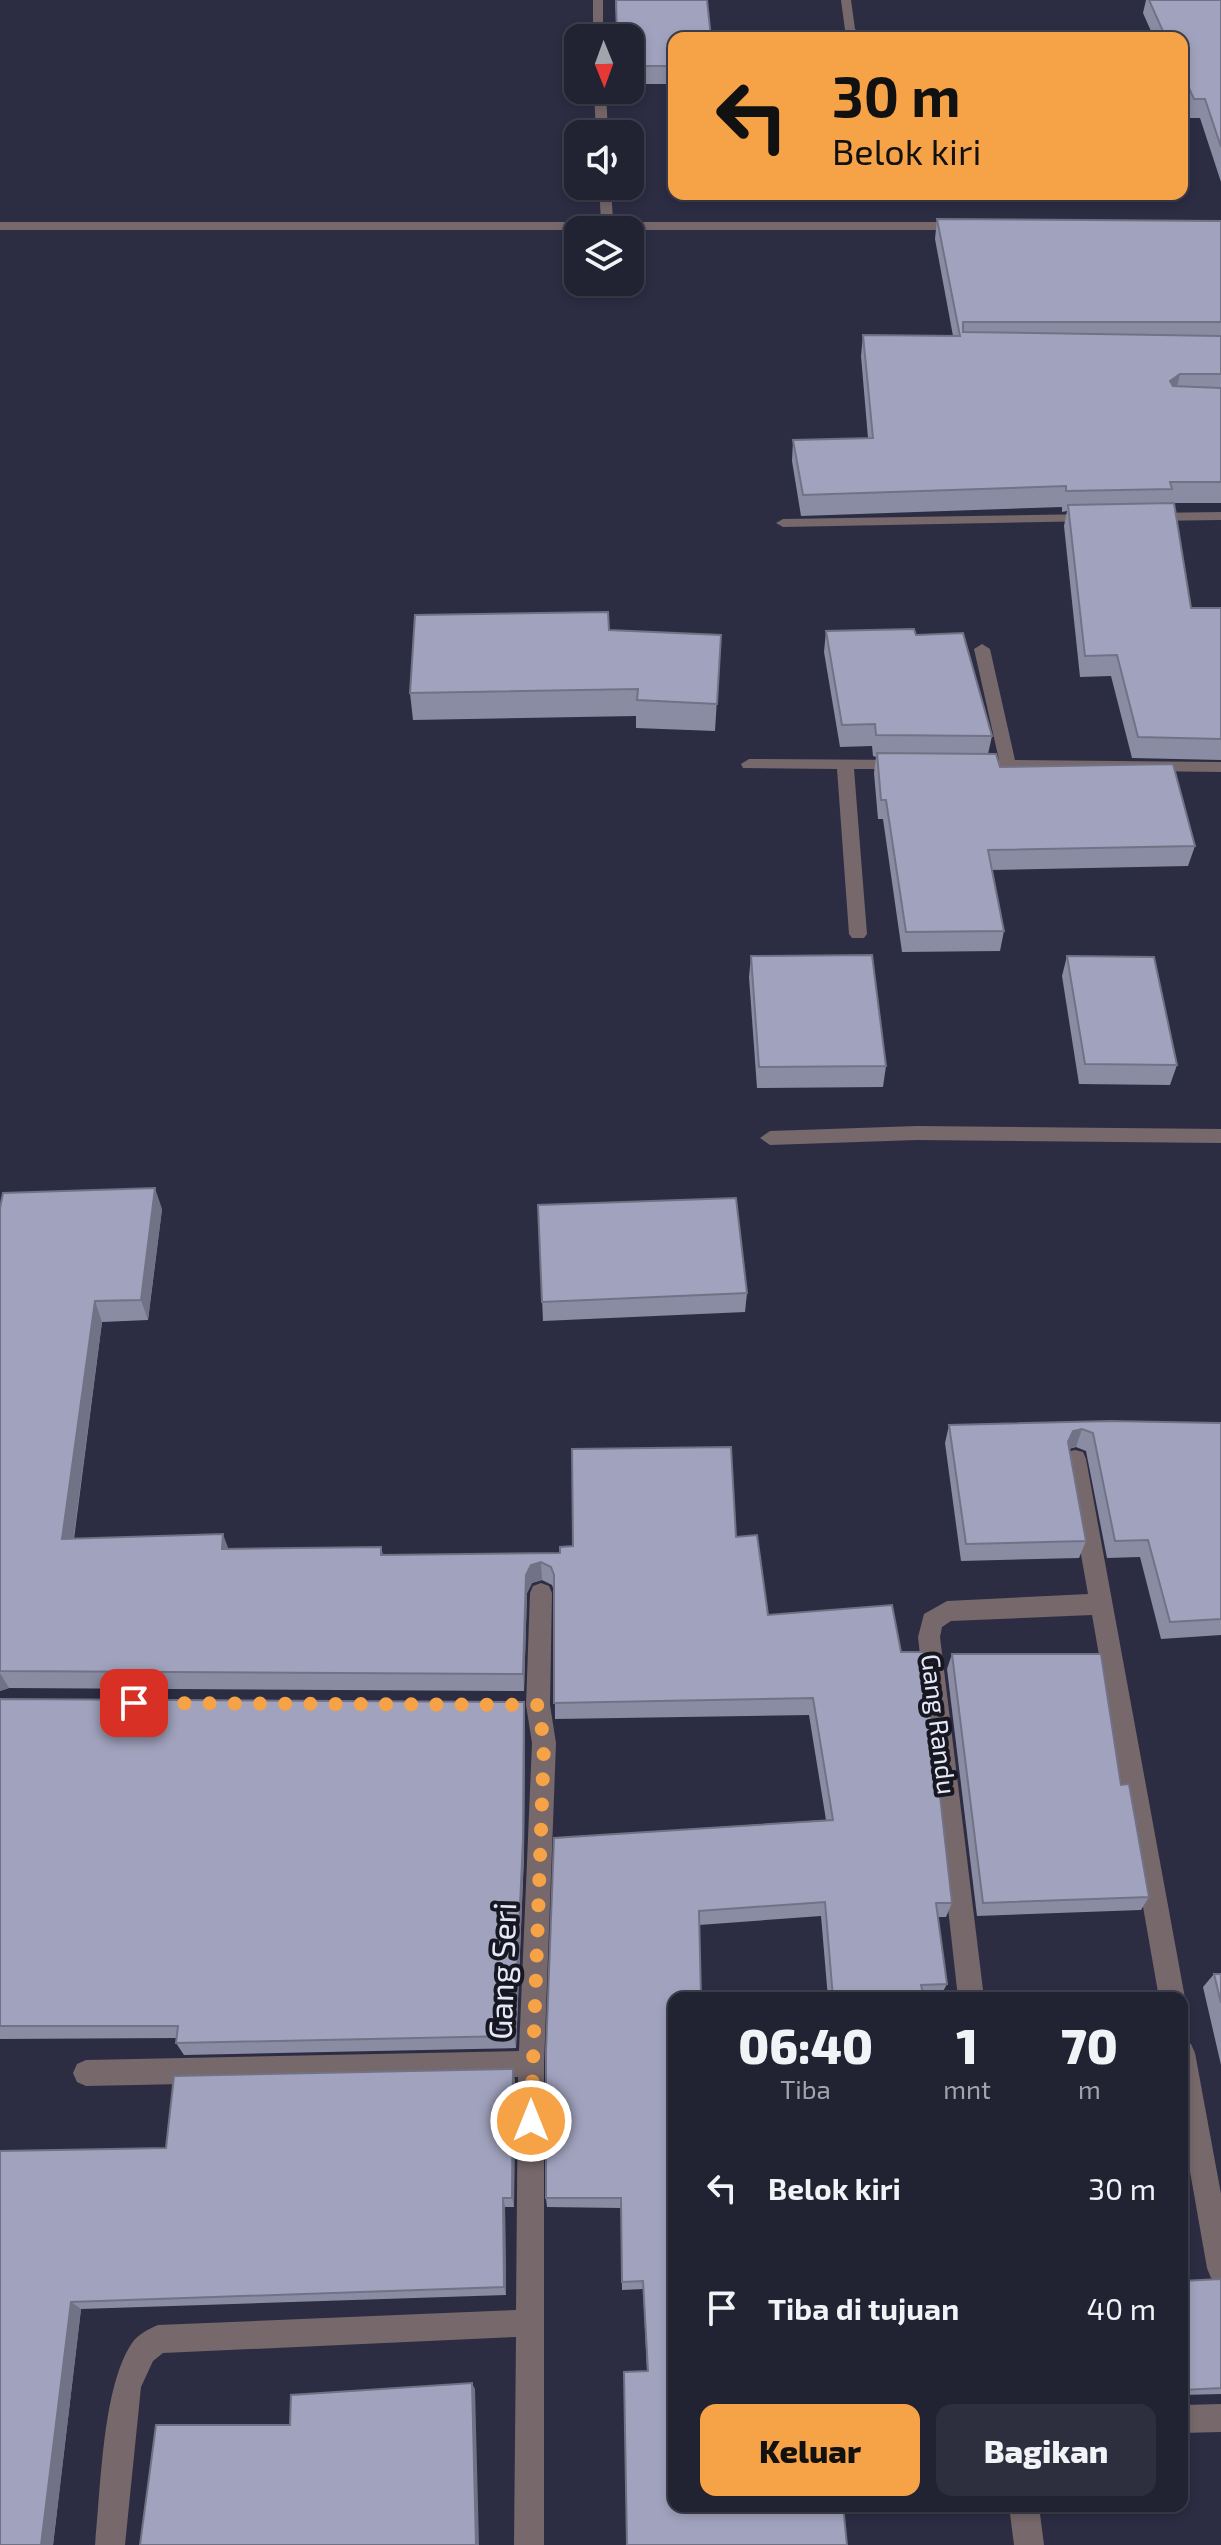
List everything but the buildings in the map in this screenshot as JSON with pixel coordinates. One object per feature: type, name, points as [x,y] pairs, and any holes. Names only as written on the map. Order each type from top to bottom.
[{"type":"street","points":[[598,0],[598,24]]},
{"type":"street","points":[[846,0],[854,32]]},
{"type":"street","points":[[0,226],[564,226]]},
{"type":"street","points":[[644,226],[985,226]]},
{"type":"street","points":[[783,523],[1221,516]]},
{"type":"street","points":[[982,649],[1008,765]]},
{"type":"street","points":[[749,764],[919,764]]},
{"type":"street","points":[[845,764],[858,934]]},
{"type":"street","points":[[949,765],[1221,767]]},
{"type":"street","points":[[770,1138],[917,1133],[1221,1136]]},
{"type":"street","points":[[1075,1459],[1171,1992]]},
{"type":"street","name":"Gang Seri","points":[[529,2545],[531,2064],[544,1743],[530,1705],[541,1593]]},
{"type":"street","name":"Gang Randu","points":[[970,1992],[929,1637],[932,1621],[947,1611],[1101,1604]]},
{"type":"street","points":[[86,2073],[531,2064]]},
{"type":"street","points":[[1188,2086],[1221,2268]]},
{"type":"street","points":[[110,2545],[127,2386],[143,2351],[158,2339],[529,2323]]},
{"type":"street","points":[[1188,2419],[1221,2418]]},
{"type":"street","points":[[1025,2512],[1029,2545]]},
{"type":"route","points":[[134,1703],[538,1705],[544,1743],[531,2121]]}]
